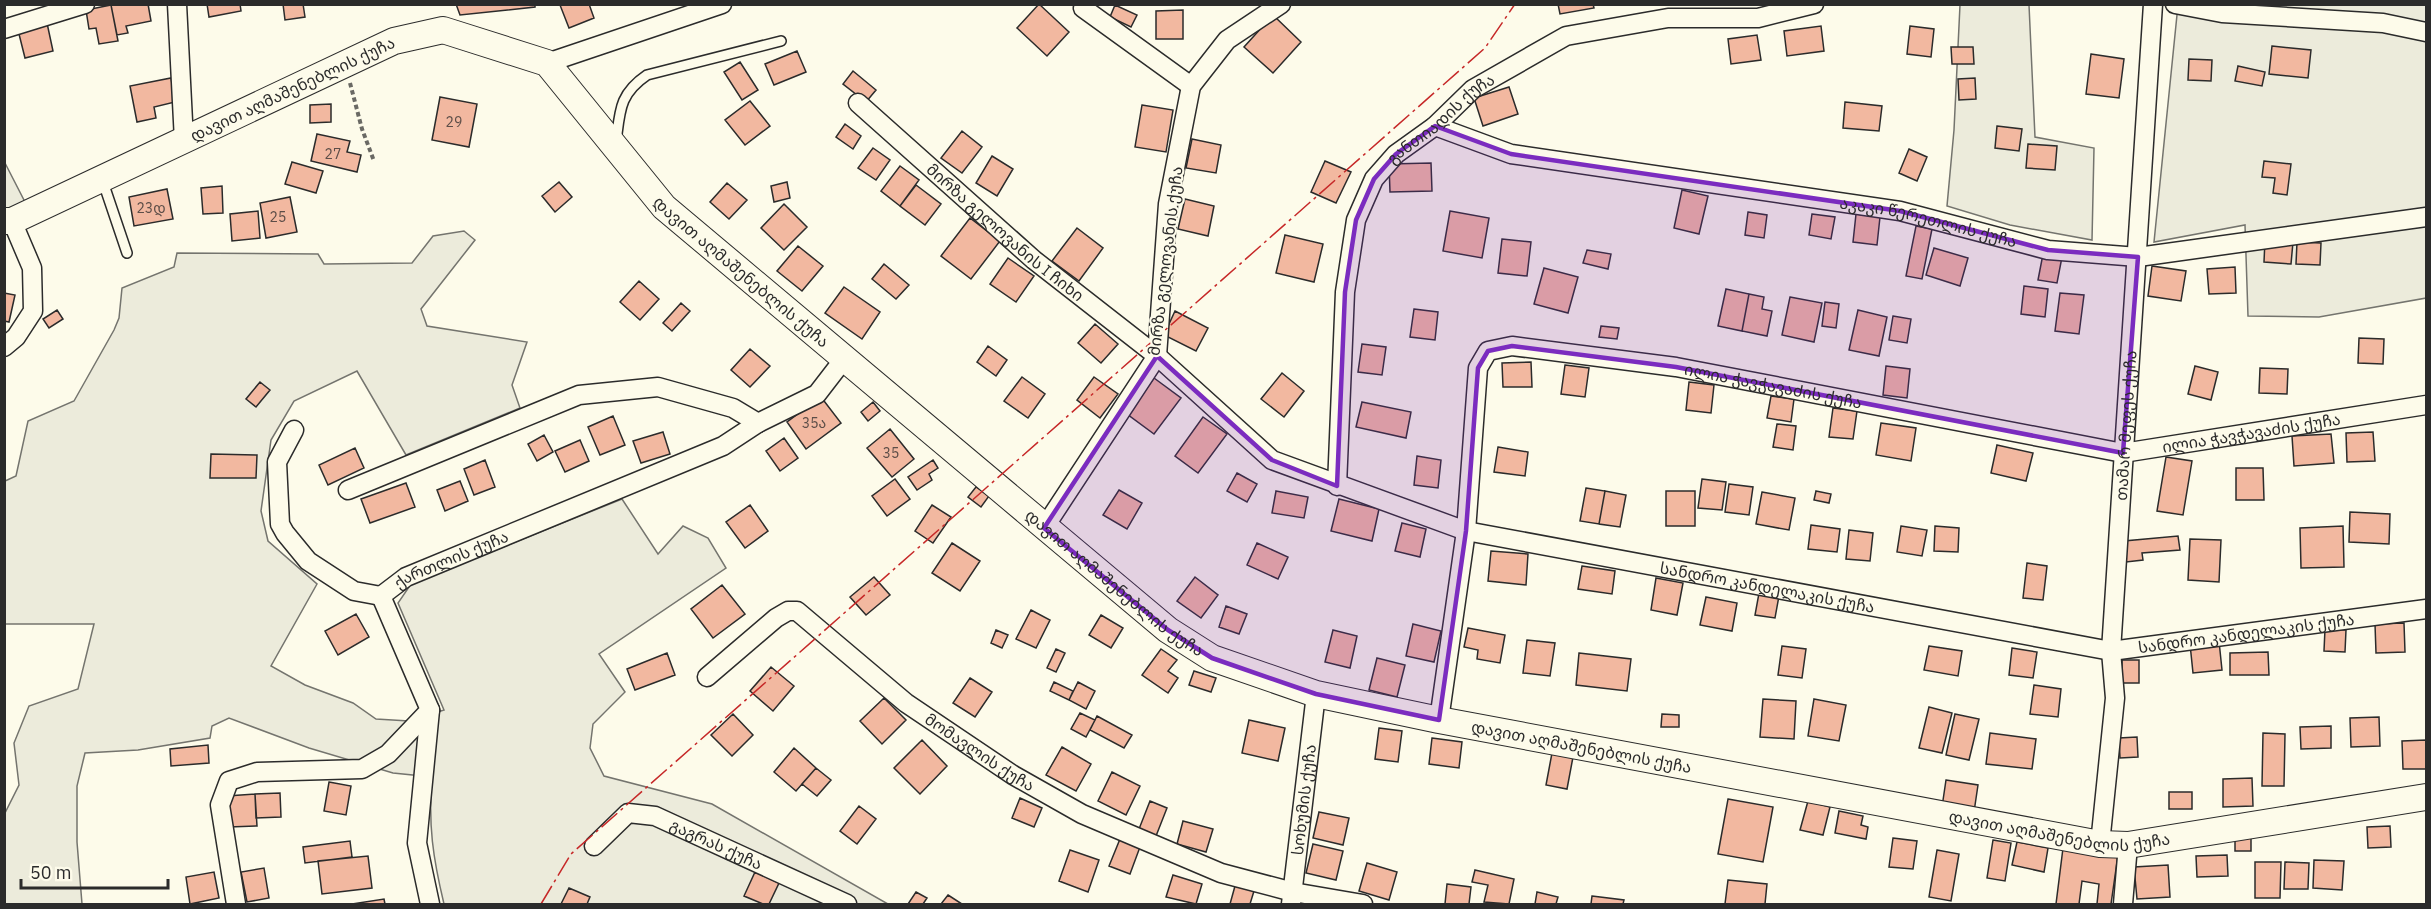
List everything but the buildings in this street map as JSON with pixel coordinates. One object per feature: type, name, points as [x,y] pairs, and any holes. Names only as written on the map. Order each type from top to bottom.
[{"type":"street","points":[[4,29],[85,4]]},
{"type":"street","points":[[177,4],[184,141]]},
{"type":"street","name":"მირზა გელოვანის ქუჩა","points":[[1044,528],[1157,356],[1168,204],[1191,86],[1227,40],[1281,4]]},
{"type":"street","name":"განთიადის ქუჩა","points":[[1337,486],[1346,292],[1356,220],[1374,179],[1396,154],[1435,126],[1473,89],[1566,36],[1668,18],[1758,18],[1814,4]]},
{"type":"street","name":"თამარ მეფეს ქუჩა","points":[[2100,844],[2115,698],[2111,651],[2153,4]]},
{"type":"street","points":[[2175,4],[2222,14],[2383,23],[2427,32]]},
{"type":"street","points":[[547,63],[720,5]]},
{"type":"street","points":[[1083,8],[1191,86]]},
{"type":"street","name":"დავით აღმაშენებლის ქუჩა","points":[[8,221],[184,141],[394,41],[444,30],[547,63],[663,207],[1168,630],[1212,658],[1316,694],[1439,720],[2100,844],[2128,845],[2427,797]]},
{"type":"street","name":"მირზა გელოვანის I ჩიხი","points":[[858,103],[1034,260],[1157,356]]},
{"type":"street","name":"აკაკი წერეთლის ქუჩა","points":[[1435,126],[1511,154],[1900,211],[2048,250],[2138,257],[2427,217]]},
{"type":"street","points":[[4,347],[16,337],[33,311],[32,268],[8,221]]},
{"type":"street","name":"ილია ჭავჭავაძის ქუჩა","points":[[1439,720],[1466,531],[1478,368],[1488,351],[1512,346],[1676,367],[2123,453],[2427,405]]},
{"type":"street","name":"სანდრო კანდელაკის ქუჩა","points":[[1157,356],[1272,460],[1337,486],[1466,531],[2111,651],[2427,609]]},
{"type":"street","name":"ქართლის ქუჩა","points":[[430,710],[381,596],[406,578],[723,446],[758,423],[817,394],[844,359]]},
{"type":"street","points":[[348,490],[579,395],[658,387],[733,408],[758,423]]},
{"type":"street","points":[[294,430],[277,462],[280,524],[308,561],[354,591],[381,596]]},
{"type":"street","name":"მომავლის ქუჩა","points":[[707,677],[777,618],[788,611],[797,611],[906,703],[1013,776],[1082,814],[1221,873],[1292,898]]},
{"type":"street","name":"სოხუმის ქუჩა","points":[[1292,898],[1316,694]]},
{"type":"street","points":[[236,904],[220,805],[229,781],[257,772],[362,769],[388,754],[430,710]]},
{"type":"street","points":[[430,710],[417,843],[430,904]]},
{"type":"street","name":"გაგრას ქუჩა","points":[[594,846],[628,813],[655,816],[847,904]]},
{"type":"street","points":[[2123,904],[2128,845]]},
{"type":"street","points":[[1292,898],[1363,904]]},
{"type":"lane","points":[[615,147],[623,97],[647,75],[781,41]]},
{"type":"lane","points":[[102,179],[127,253]]},
{"type":"path","points":[[346,65],[362,129],[374,161]]},
{"type":"highlighted area","points":[[1435,126],[1511,154],[1900,211],[2048,250],[2138,257],[2123,453],[1676,367],[1512,346],[1488,351],[1478,368],[1466,531],[1439,720],[1316,694],[1212,658],[1168,630],[1044,528],[1157,356],[1272,460],[1337,486],[1345,292],[1356,220],[1374,179],[1396,154]]},
{"type":"shaded area","points":[[1960,5],[2029,5],[2035,137],[2094,148],[2092,240],[2010,225],[1947,206],[1954,130]]},
{"type":"shaded area","points":[[2178,5],[2426,5],[2426,298],[2319,317],[2248,316],[2245,225],[2154,242]]},
{"type":"shaded area","points":[[5,163],[26,204],[5,209]]},
{"type":"shaded area","points":[[464,231],[475,240],[421,309],[427,326],[527,342],[512,385],[520,408],[406,455],[357,371],[294,401],[271,440],[261,511],[268,541],[317,584],[271,666],[305,685],[353,703],[376,719],[409,721],[444,710],[398,603],[411,584],[622,499],[658,554],[683,526],[708,538],[726,568],[599,654],[625,692],[593,724],[590,748],[604,776],[712,804],[888,904],[444,904],[432,841],[432,777],[393,773],[309,748],[229,718],[212,726],[210,738],[138,750],[85,753],[77,786],[77,842],[82,904],[5,904],[4,815],[19,785],[14,743],[29,706],[78,689],[94,624],[5,624],[5,481],[16,476],[28,421],[74,401],[114,330],[119,318],[122,288],[174,267],[177,253],[318,254],[324,264],[412,263],[433,236]]},
{"type":"power","points":[[541,904],[571,854],[1485,48],[1515,4]]}]
